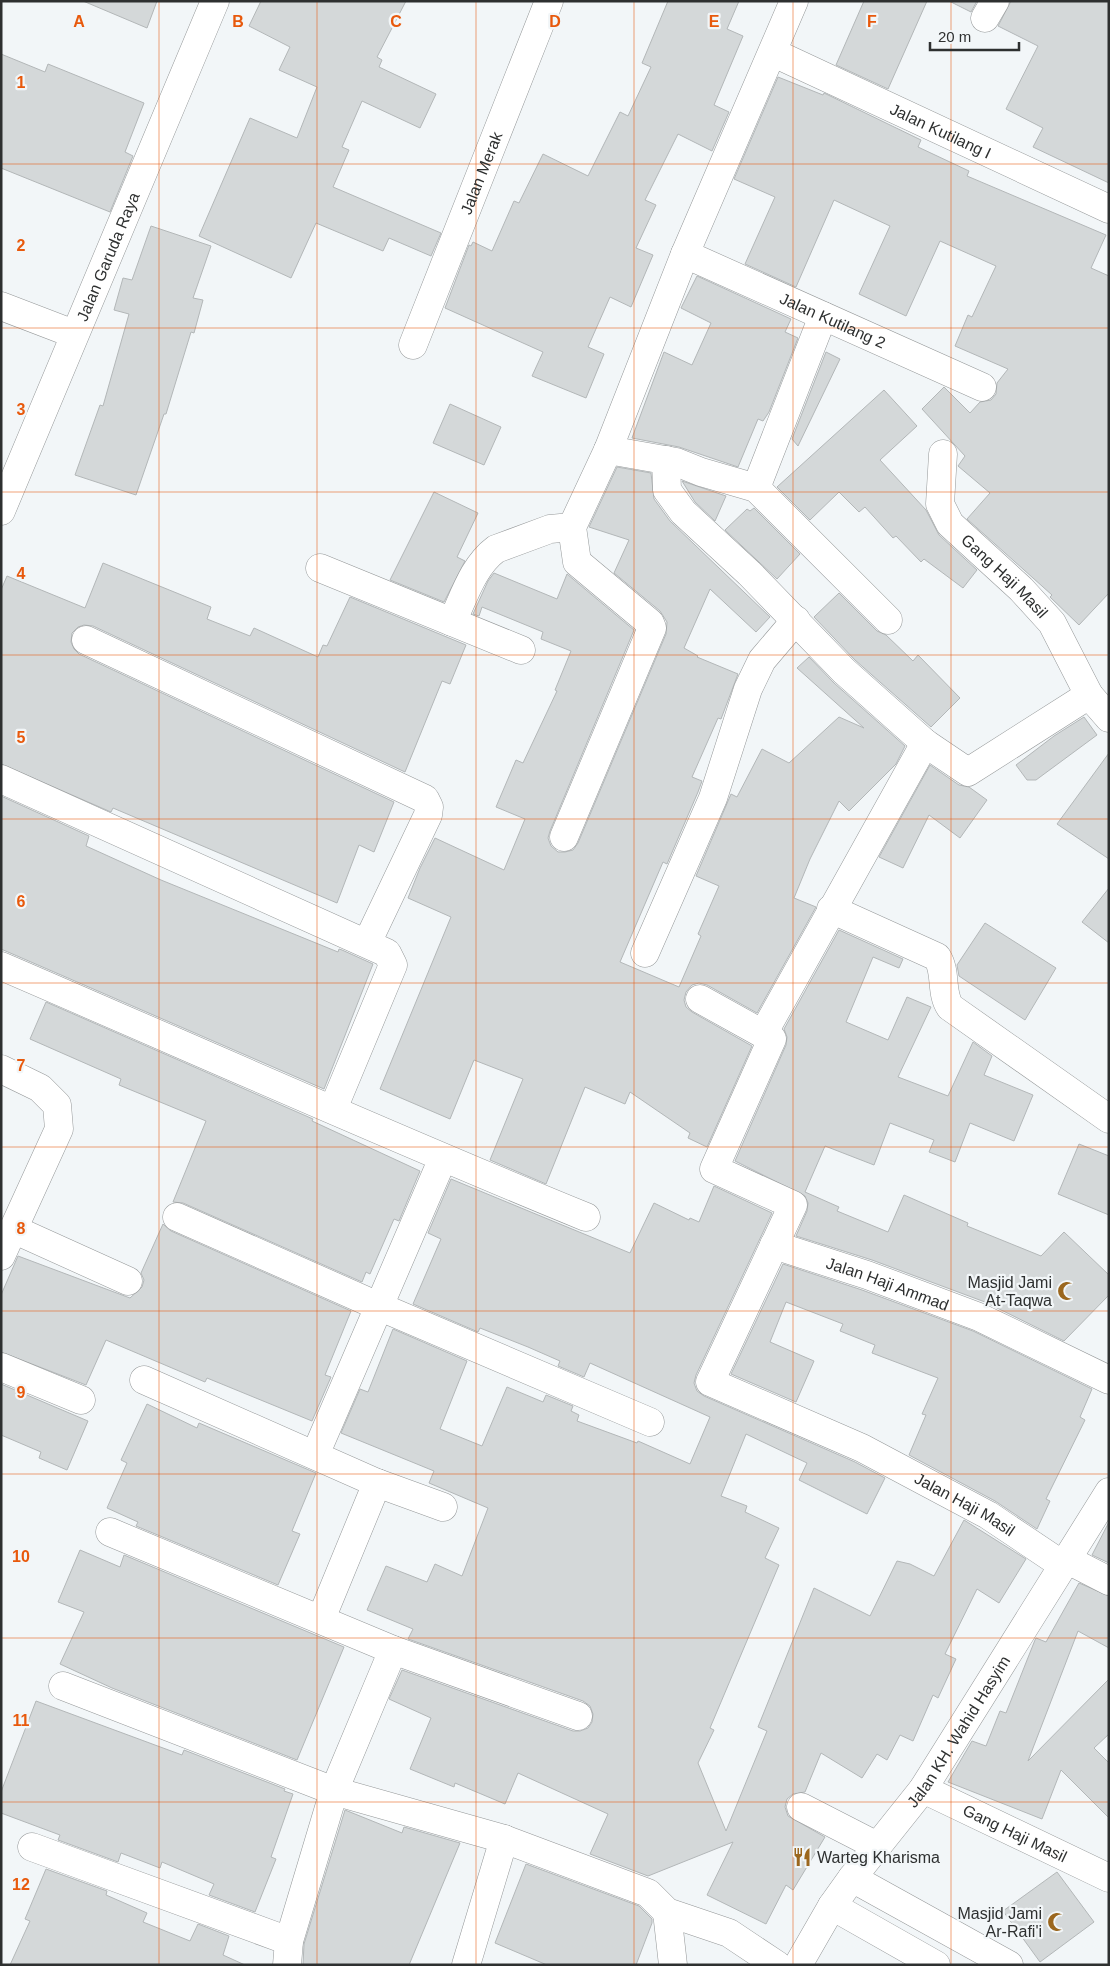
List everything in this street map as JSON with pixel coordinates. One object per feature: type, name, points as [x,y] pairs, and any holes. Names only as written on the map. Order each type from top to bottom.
[{"type":"street","name":"Jalan Garuda Raya","points":[[1,511],[216,1]]},
{"type":"street","name":"Jalan Merak","points":[[413,345],[549,1]]},
{"type":"street","points":[[564,837],[652,628],[650,623],[577,562],[572,527],[608,450],[686,254],[774,53],[794,1]]},
{"type":"street","name":"Jalan Kutilang I","points":[[774,53],[1109,208]]},
{"type":"street","name":"Jalan Kutilang 2","points":[[686,254],[982,387]]},
{"type":"street","points":[[1,306],[74,334]]},
{"type":"street","points":[[756,488],[823,316]]},
{"type":"street","points":[[608,450],[666,460],[756,488],[888,620]]},
{"type":"street","name":"Gang Haji Masil","points":[[944,454],[940,504],[950,524],[1022,589],[1052,623],[1089,694],[1109,718]]},
{"type":"street","points":[[666,460],[667,490],[683,512],[796,620],[844,671],[925,743],[968,772],[1089,694]]},
{"type":"street","points":[[452,622],[478,567],[489,554],[496,549],[550,529],[572,527]]},
{"type":"street","points":[[320,568],[521,650]]},
{"type":"street","points":[[646,953],[713,798],[748,689],[762,660],[796,620]]},
{"type":"street","points":[[86,640],[425,799],[429,807],[428,815],[367,943]]},
{"type":"street","points":[[762,1034],[925,743]]},
{"type":"street","points":[[1,779],[387,953],[393,964],[333,1109]]},
{"type":"street","points":[[832,909],[937,957],[941,964],[946,1001],[950,1007],[1109,1119]]},
{"type":"street","points":[[1,966],[443,1158],[586,1217]]},
{"type":"street","points":[[700,999],[772,1038],[714,1169],[792,1205],[774,1245]]},
{"type":"street","points":[[1,1069],[40,1088],[57,1105],[59,1129],[1,1256]]},
{"type":"street","points":[[315,1455],[443,1158]]},
{"type":"street","points":[[177,1217],[378,1306],[650,1422]]},
{"type":"street","points":[[13,1229],[128,1281]]},
{"type":"street","name":"Jalan Haji Ammad","points":[[774,1245],[867,1275],[979,1317],[1109,1380]]},
{"type":"street","name":"Jalan Haji Masil","points":[[774,1245],[710,1382],[862,1448],[988,1515],[1066,1563],[1109,1581]]},
{"type":"street","points":[[1,1367],[81,1400]]},
{"type":"street","points":[[144,1380],[377,1483],[443,1507]]},
{"type":"street","points":[[321,1619],[377,1483]]},
{"type":"street","name":"Jalan KH. Wahid Hasyim","points":[[798,1965],[832,1906],[923,1789],[1109,1492]]},
{"type":"street","points":[[110,1532],[393,1650],[578,1716]]},
{"type":"street","points":[[32,1847],[288,1953],[334,1791],[393,1650]]},
{"type":"street","points":[[63,1686],[334,1791],[504,1839],[648,1893],[667,1912],[729,1933],[777,1965]]},
{"type":"street","name":"Gang Haji Masil","points":[[923,1789],[1109,1878]]},
{"type":"street","points":[[801,1807],[877,1846]]},
{"type":"street","points":[[466,1965],[504,1839]]},
{"type":"street","points":[[852,1878],[1009,1965]]},
{"type":"street","points":[[832,1906],[936,1965]]},
{"type":"street","points":[[667,1912],[673,1965]]},
{"type":"building","points":[[83,1],[157,1],[147,28]]},
{"type":"building","points":[[261,1],[406,1],[377,57],[382,60],[379,67],[436,94],[420,128],[362,101],[342,147],[349,150],[333,187],[441,233],[431,256],[389,238],[383,251],[316,223],[291,278],[199,236],[250,118],[297,138],[317,87],[279,70],[290,47],[249,26]]},
{"type":"building","points":[[668,1],[739,1],[727,29],[743,36],[714,105],[729,112],[712,151],[678,134],[645,200],[656,205],[636,248],[653,255],[631,307],[610,297],[588,347],[604,354],[586,398],[532,376],[543,352],[445,308],[469,245],[471,246],[473,242],[492,251],[514,201],[519,203],[543,154],[588,176],[620,112],[628,116],[651,67],[642,63]]},
{"type":"building","points":[[864,1],[927,1],[888,89],[836,65]]},
{"type":"building","points":[[949,1],[977,1],[971,12]]},
{"type":"building","points":[[1011,1],[1109,1],[1109,183],[1033,147],[1043,128],[1006,109],[1038,46],[998,26]]},
{"type":"building","points":[[1,54],[45,72],[48,64],[144,103],[125,152],[133,156],[110,212],[1,168]]},
{"type":"building","points":[[778,77],[823,95],[824,93],[921,140],[918,147],[969,171],[967,176],[1106,235],[1091,268],[1109,276],[1109,593],[1079,625],[1050,597],[1052,595],[967,519],[990,493],[958,466],[965,456],[922,409],[944,387],[970,413],[980,402],[991,400],[996,394],[997,383],[1008,369],[955,346],[968,315],[972,317],[996,266],[940,241],[906,316],[859,294],[890,226],[834,200],[796,287],[745,264],[775,197],[734,179]]},
{"type":"building","points":[[151,226],[211,246],[193,298],[203,300],[194,333],[191,332],[166,414],[164,414],[136,495],[75,475],[100,405],[103,406],[129,314],[114,310],[123,278],[132,280]]},
{"type":"building","points":[[697,276],[791,319],[785,332],[798,338],[769,412],[763,421],[758,419],[738,467],[679,447],[632,438],[664,352],[692,365],[711,323],[681,308]]},
{"type":"building","points":[[826,352],[840,359],[798,446],[792,439]]},
{"type":"building","points":[[884,390],[917,426],[880,460],[926,510],[939,535],[977,570],[963,588],[924,559],[921,562],[896,536],[893,538],[865,507],[859,512],[839,492],[810,520],[777,487]]},
{"type":"building","points":[[450,404],[501,427],[484,465],[433,443]]},
{"type":"building","points":[[617,467],[651,473],[654,499],[670,521],[770,617],[756,632],[710,589],[684,648],[697,657],[738,674],[721,719],[718,718],[692,777],[702,781],[698,792],[667,864],[663,862],[620,962],[679,987],[701,936],[698,934],[719,886],[696,876],[731,794],[737,797],[762,749],[789,763],[839,717],[864,728],[797,668],[809,657],[834,683],[905,746],[896,764],[849,811],[839,801],[810,859],[794,898],[816,907],[757,1013],[707,985],[699,983],[692,985],[686,992],[684,1000],[686,1007],[692,1012],[752,1046],[707,1147],[688,1138],[690,1133],[630,1092],[625,1104],[585,1087],[546,1184],[490,1160],[523,1079],[474,1060],[450,1119],[380,1089],[451,917],[408,898],[420,868],[435,838],[504,870],[525,819],[496,807],[516,760],[523,763],[557,691],[555,690],[571,651],[541,639],[543,632],[482,607],[479,616],[473,614],[488,581],[494,573],[557,599],[567,574],[634,630],[550,831],[548,838],[551,846],[558,852],[573,850],[578,843],[666,634],[667,622],[660,611],[614,573],[629,540],[589,527]]},
{"type":"building","points":[[682,481],[726,496],[715,521],[695,502]]},
{"type":"building","points":[[434,492],[478,513],[457,557],[465,561],[444,602],[390,580]]},
{"type":"building","points":[[754,508],[800,554],[777,579],[725,530],[747,509],[750,511]]},
{"type":"building","points":[[103,563],[211,607],[207,619],[250,636],[254,628],[318,657],[323,645],[327,646],[350,597],[466,645],[450,684],[442,681],[405,772],[93,626],[84,625],[78,627],[72,633],[71,642],[79,654],[394,802],[374,852],[359,845],[337,903],[113,808],[111,812],[1,764],[1,590],[7,576],[85,608]]},
{"type":"building","points":[[839,593],[877,631],[886,635],[913,661],[918,655],[960,698],[931,727],[855,660],[814,617]]},
{"type":"building","points":[[1084,717],[1097,735],[1036,780],[1027,780],[1016,765],[1054,736]]},
{"type":"building","points":[[1109,753],[1109,859],[1057,824]]},
{"type":"building","points":[[930,765],[959,785],[969,787],[987,800],[960,838],[929,815],[903,868],[879,857]]},
{"type":"building","points":[[1,796],[89,836],[86,846],[161,880],[338,952],[339,949],[342,950],[373,964],[324,1089],[1,949]]},
{"type":"building","points":[[1109,888],[1109,943],[1082,922]]},
{"type":"building","points":[[985,923],[1056,968],[1025,1020],[959,976],[957,965]]},
{"type":"building","points":[[839,930],[903,959],[899,968],[873,957],[846,1022],[888,1040],[907,997],[931,1007],[898,1077],[948,1096],[973,1042],[992,1056],[984,1075],[1033,1095],[1014,1141],[970,1123],[955,1162],[929,1152],[934,1140],[890,1123],[874,1165],[825,1146],[805,1192],[839,1207],[837,1211],[888,1232],[904,1195],[968,1223],[967,1226],[1041,1256],[1064,1232],[1109,1275],[1109,1295],[1064,1341],[985,1302],[872,1260],[796,1236],[807,1211],[808,1203],[805,1196],[735,1161],[786,1045],[787,1037],[784,1029]]},
{"type":"building","points":[[46,1002],[313,1119],[312,1121],[420,1171],[399,1221],[394,1219],[370,1274],[366,1272],[362,1282],[183,1203],[173,1202],[206,1121],[119,1085],[121,1079],[30,1039]]},
{"type":"building","points":[[1079,1144],[1109,1156],[1109,1215],[1058,1194]]},
{"type":"building","points":[[451,1179],[630,1253],[654,1203],[689,1220],[690,1218],[699,1222],[714,1186],[772,1213],[696,1375],[694,1383],[697,1391],[704,1396],[855,1462],[885,1478],[867,1514],[799,1480],[807,1463],[746,1434],[721,1496],[747,1506],[745,1512],[779,1528],[765,1558],[779,1565],[710,1728],[714,1730],[698,1763],[726,1831],[767,1731],[758,1727],[814,1588],[870,1616],[897,1561],[910,1564],[934,1576],[964,1520],[1026,1559],[999,1603],[977,1589],[945,1654],[956,1659],[938,1698],[933,1695],[913,1741],[900,1735],[887,1760],[877,1754],[862,1778],[821,1753],[805,1792],[793,1794],[787,1799],[785,1807],[788,1816],[825,1837],[793,1890],[786,1885],[766,1924],[707,1895],[733,1842],[648,1876],[590,1854],[608,1814],[518,1773],[505,1804],[455,1783],[454,1787],[410,1769],[431,1718],[389,1699],[402,1670],[573,1731],[588,1728],[592,1722],[593,1714],[590,1706],[583,1701],[408,1639],[413,1629],[367,1610],[386,1566],[427,1582],[435,1564],[462,1576],[488,1508],[429,1483],[434,1471],[341,1433],[360,1389],[368,1392],[393,1329],[467,1361],[440,1429],[482,1446],[507,1387],[543,1402],[546,1395],[573,1406],[571,1411],[579,1415],[577,1421],[637,1443],[638,1441],[690,1464],[710,1417],[590,1363],[584,1377],[558,1366],[560,1361],[528,1347],[480,1328],[478,1332],[413,1304],[441,1239],[428,1233]]},
{"type":"building","points":[[163,1224],[171,1231],[351,1311],[325,1375],[331,1377],[312,1421],[207,1378],[205,1382],[106,1340],[86,1385],[1,1352],[1,1295],[18,1256],[130,1298],[142,1287],[144,1280],[141,1273]]},
{"type":"building","points":[[783,1264],[862,1290],[973,1331],[1092,1389],[1080,1417],[1085,1420],[1046,1499],[1050,1501],[1037,1529],[995,1501],[909,1455],[926,1415],[922,1414],[938,1378],[872,1353],[875,1345],[840,1331],[843,1324],[786,1302],[770,1342],[814,1361],[796,1402],[731,1374]]},
{"type":"building","points":[[1,1384],[88,1421],[67,1470],[39,1458],[41,1452],[1,1435]]},
{"type":"building","points":[[147,1404],[197,1428],[199,1423],[316,1473],[292,1531],[300,1534],[278,1585],[136,1526],[138,1522],[107,1508],[127,1463],[121,1460]]},
{"type":"building","points":[[1109,1522],[1109,1563],[1092,1555]]},
{"type":"building","points":[[80,1550],[120,1567],[124,1555],[344,1647],[297,1760],[112,1688],[60,1664],[84,1612],[58,1602]]},
{"type":"building","points":[[1079,1583],[1109,1596],[1109,1648],[1078,1631],[1028,1761],[1109,1679],[1109,1734],[1094,1748],[1109,1763],[1109,1818],[1061,1770],[1042,1819],[948,1782],[972,1741],[986,1746],[1000,1711],[1006,1713],[1036,1638],[1046,1642]]},
{"type":"building","points":[[36,1701],[182,1755],[184,1750],[285,1789],[284,1791],[293,1794],[271,1857],[276,1859],[255,1912],[209,1895],[214,1884],[162,1862],[160,1868],[121,1853],[118,1862],[58,1840],[60,1835],[1,1813],[1,1792]]},
{"type":"building","points":[[345,1810],[402,1833],[404,1827],[460,1843],[409,1965],[303,1965],[304,1944]]},
{"type":"building","points":[[526,1864],[639,1906],[652,1919],[652,1923],[636,1965],[547,1965],[495,1943]]},
{"type":"building","points":[[46,1869],[107,1891],[106,1895],[147,1913],[143,1922],[190,1941],[198,1924],[229,1936],[223,1955],[245,1965],[10,1965],[30,1921],[25,1919]]},
{"type":"building","points":[[1057,1872],[1094,1922],[1040,1962],[1003,1911]]},
{"type":"place","name":"Masjid Jami At-Taqwa","points":[[1067,1291]]},
{"type":"place","name":"Warteg Kharisma","points":[[802,1857]]},
{"type":"place","name":"Masjid Jami Ar-Rafi'i","points":[[1057,1922]]}]
